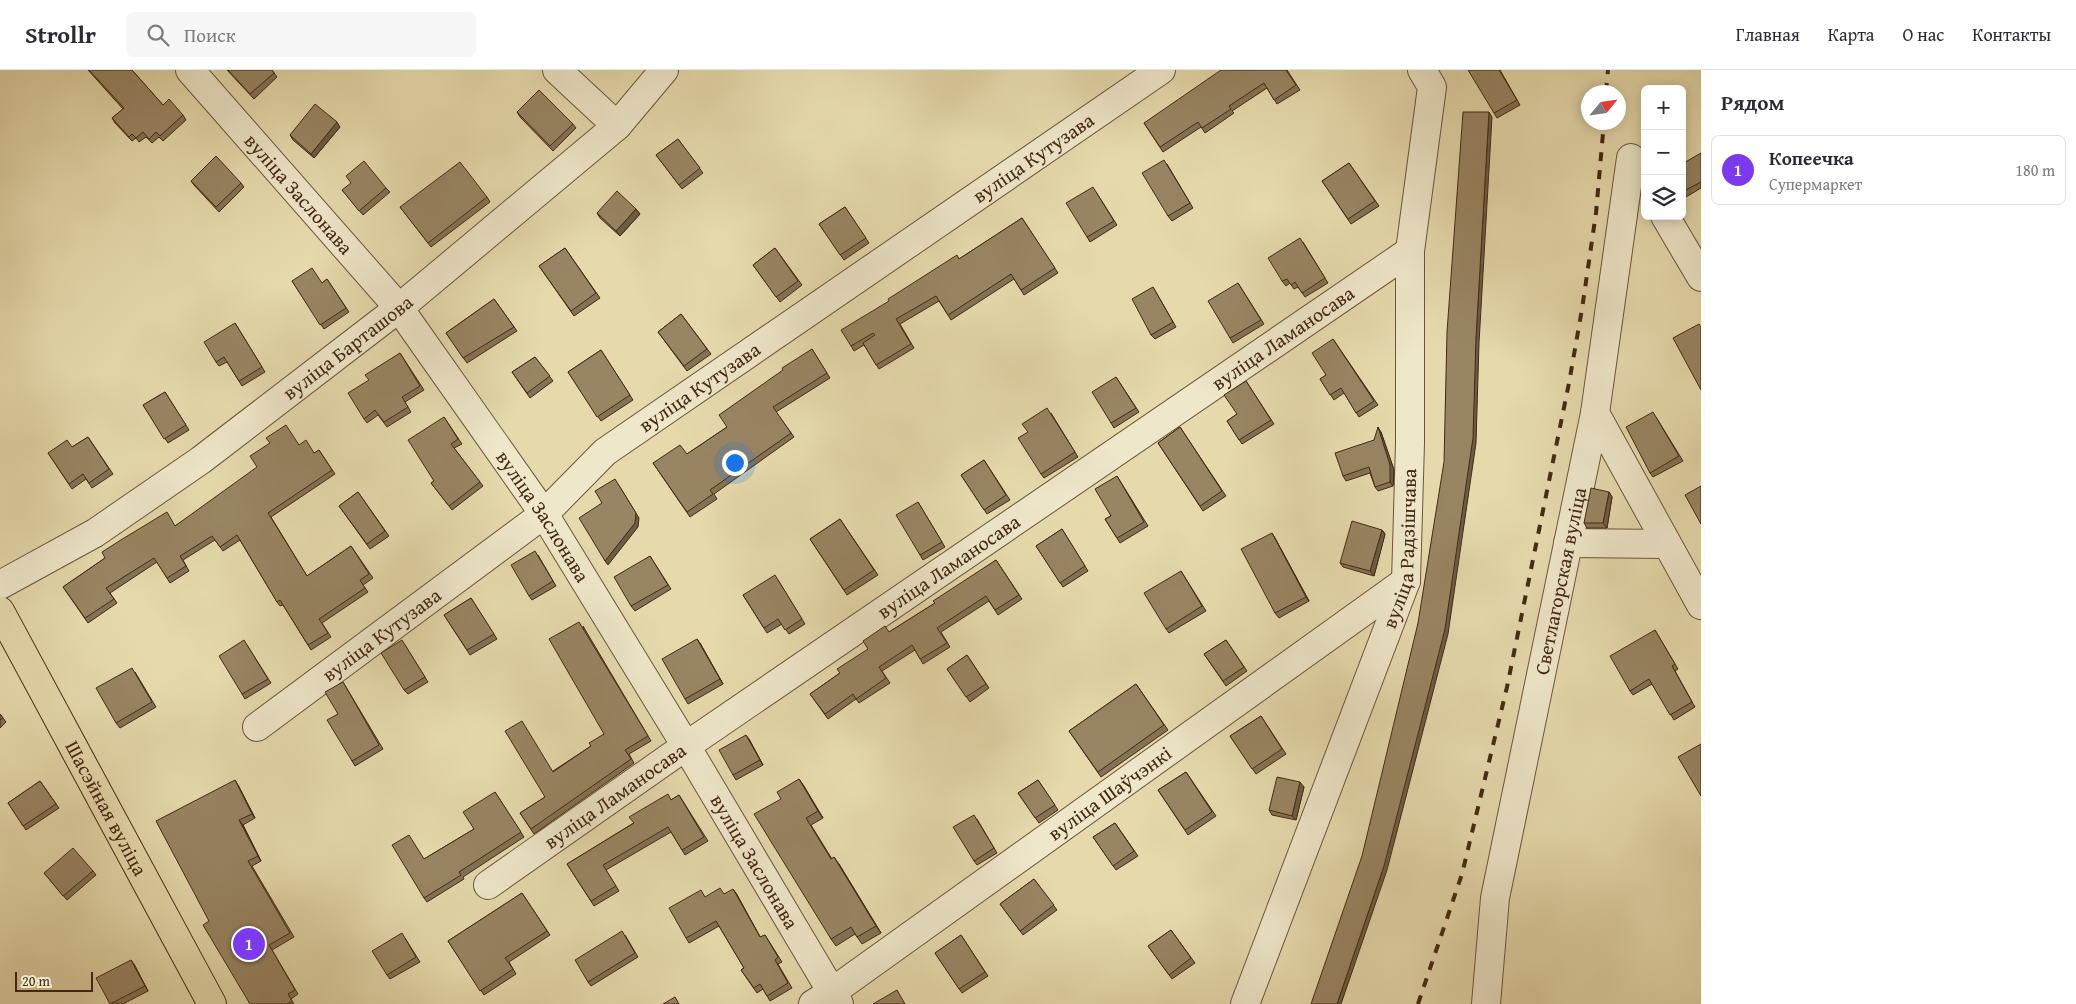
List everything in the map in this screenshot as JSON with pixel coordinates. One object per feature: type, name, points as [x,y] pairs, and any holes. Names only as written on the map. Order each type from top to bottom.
[{"type":"main road","name":"Шасэйная вуліца","points":[[0,611],[212,1004]]},
{"type":"street","name":"вуліца Заслонава","points":[[190,70],[399,308],[544,514],[686,746],[828,1000]]},
{"type":"street","points":[[557,70],[616,126]]},
{"type":"street","name":"вуліца Барташова","points":[[0,585],[95,533],[128,511],[201,460],[399,308],[616,126],[664,70]]},
{"type":"street","name":"вуліца Кутузава","points":[[257,727],[544,514],[605,452],[1160,70]]},
{"type":"street","name":"вуліца Радзішчава","points":[[1246,1004],[1406,582],[1410,443],[1410,251],[1432,87],[1422,70]]},
{"type":"street","name":"Светлагорская вуліца","points":[[1486,1004],[1495,898],[1595,413],[1631,158],[1641,175]]},
{"type":"street","points":[[1667,220],[1701,277]]},
{"type":"street","name":"вуліца Ламаносава","points":[[488,885],[686,746],[1410,251]]},
{"type":"street","points":[[1595,413],[1701,606]]},
{"type":"street","points":[[1568,543],[1667,544]]},
{"type":"street","name":"вуліца Шаўчэнкі","points":[[828,1000],[1406,582]]},
{"type":"building","points":[[89,70],[132,70],[163,105],[169,99],[183,115],[160,136],[156,132],[149,139],[143,132],[136,138],[132,134],[129,137],[112,118],[124,108]]},
{"type":"building","points":[[228,70],[272,70],[274,73],[250,94]]},
{"type":"building","points":[[1221,70],[1286,70],[1296,85],[1274,100],[1264,83],[1229,106],[1231,109],[1202,128],[1198,122],[1160,147],[1144,123]]},
{"type":"building","points":[[1468,70],[1499,70],[1517,100],[1494,113]]},
{"type":"building","points":[[539,90],[573,124],[550,146],[517,112]]},
{"type":"building","points":[[315,104],[337,122],[311,154],[290,135]]},
{"type":"building","points":[[1463,112],[1489,112],[1476,338],[1473,438],[1445,629],[1384,866],[1337,1004],[1311,1004],[1362,856],[1418,623],[1444,462],[1447,332]]},
{"type":"building","points":[[678,139],[700,168],[679,185],[656,155]]},
{"type":"building","points":[[1701,153],[1701,182],[1686,190],[1686,175],[1686,162]]},
{"type":"building","points":[[216,156],[241,183],[216,207],[191,181]]},
{"type":"building","points":[[1164,160],[1190,203],[1168,216],[1142,173]]},
{"type":"building","points":[[364,161],[386,188],[359,211],[342,190],[351,183],[346,176]]},
{"type":"building","points":[[460,162],[487,197],[428,243],[400,207]]},
{"type":"building","points":[[1349,163],[1375,201],[1348,219],[1322,181]]},
{"type":"building","points":[[1093,187],[1114,221],[1087,237],[1066,203]]},
{"type":"building","points":[[617,191],[636,209],[616,231],[597,213]]},
{"type":"building","points":[[845,207],[866,238],[840,255],[819,224]]},
{"type":"building","points":[[1022,218],[1055,268],[1021,290],[1011,274],[948,315],[936,296],[896,319],[911,344],[876,365],[863,343],[875,335],[873,333],[851,346],[841,330],[889,301],[888,299],[957,255],[959,259]]},
{"type":"building","points":[[1300,238],[1325,278],[1302,293],[1295,282],[1291,285],[1287,279],[1282,281],[1268,258]]},
{"type":"building","points":[[565,248],[596,293],[571,311],[539,266]]},
{"type":"building","points":[[775,248],[798,281],[776,297],[753,265]]},
{"type":"building","points":[[312,268],[322,283],[327,279],[346,308],[320,325],[292,281]]},
{"type":"building","points":[[1238,283],[1261,320],[1230,338],[1208,301]]},
{"type":"building","points":[[1153,287],[1173,322],[1151,335],[1132,299]]},
{"type":"building","points":[[494,299],[514,327],[463,358],[446,333]]},
{"type":"building","points":[[681,314],[707,349],[684,366],[658,332]]},
{"type":"building","points":[[235,323],[262,367],[239,381],[224,357],[216,362],[204,342]]},
{"type":"building","points":[[1699,324],[1701,327],[1701,390],[1673,338]]},
{"type":"building","points":[[1333,339],[1374,401],[1356,413],[1341,388],[1330,395],[1320,379],[1326,375],[1312,353]]},
{"type":"building","points":[[812,349],[827,373],[773,407],[791,433],[710,490],[713,494],[687,512],[653,463],[680,445],[687,454],[727,427],[719,415],[783,370],[782,368]]},
{"type":"building","points":[[601,350],[630,395],[597,417],[568,372]]},
{"type":"building","points":[[400,353],[420,386],[402,397],[408,407],[384,422],[375,410],[364,419],[348,393],[369,380],[365,375]]},
{"type":"building","points":[[535,357],[550,376],[527,393],[512,372]]},
{"type":"building","points":[[1116,377],[1136,408],[1111,423],[1092,392]]},
{"type":"building","points":[[1246,381],[1271,420],[1239,440],[1227,421],[1237,414],[1224,395]]},
{"type":"building","points":[[165,392],[186,425],[164,439],[143,405]]},
{"type":"building","points":[[1047,408],[1075,452],[1041,474],[1018,438],[1028,432],[1022,424]]},
{"type":"building","points":[[1653,412],[1679,456],[1650,473],[1626,427]]},
{"type":"building","points":[[444,417],[458,439],[451,444],[480,482],[449,506],[431,483],[434,481],[408,440]]},
{"type":"building","points":[[286,425],[299,445],[306,440],[314,453],[319,450],[332,470],[268,513],[307,576],[351,546],[369,574],[360,580],[365,588],[319,619],[328,633],[308,645],[280,600],[277,602],[237,535],[220,547],[212,536],[180,556],[186,566],[167,578],[154,558],[106,588],[114,599],[85,618],[63,587],[105,558],[102,552],[124,538],[167,512],[175,526],[257,467],[250,456],[270,443],[266,438]]},
{"type":"building","points":[[1180,427],[1222,491],[1200,506],[1158,443]]},
{"type":"building","points":[[1378,427],[1390,465],[1390,482],[1375,487],[1369,467],[1343,476],[1335,453],[1374,440]]},
{"type":"building","points":[[88,437],[109,469],[89,483],[83,474],[69,484],[48,453],[67,440],[72,447]]},
{"type":"building","points":[[984,460],[1006,495],[984,510],[961,475]]},
{"type":"building","points":[[1117,476],[1144,522],[1117,538],[1105,519],[1111,516],[1095,489]]},
{"type":"building","points":[[615,479],[636,513],[635,523],[605,561],[579,518],[602,503],[595,491]]},
{"type":"building","points":[[1701,486],[1701,524],[1685,495]]},
{"type":"building","points":[[1591,488],[1609,492],[1603,523],[1584,523]]},
{"type":"building","points":[[358,492],[385,531],[367,544],[339,506]]},
{"type":"building","points":[[918,502],[942,542],[920,555],[896,515]]},
{"type":"building","points":[[840,519],[874,570],[844,590],[810,539]]},
{"type":"building","points":[[1352,521],[1382,530],[1370,571],[1340,563]]},
{"type":"building","points":[[1062,529],[1085,566],[1060,583],[1036,546]]},
{"type":"building","points":[[1272,533],[1306,597],[1275,613],[1241,549]]},
{"type":"building","points":[[535,551],[553,581],[529,596],[511,565]]},
{"type":"building","points":[[650,556],[668,585],[631,606],[614,577]]},
{"type":"building","points":[[996,560],[1019,595],[995,610],[986,596],[937,628],[947,643],[920,659],[912,645],[879,667],[886,678],[856,699],[853,694],[825,714],[810,694],[840,673],[837,669],[868,649],[863,641],[885,626],[889,632],[935,603],[933,601]]},
{"type":"building","points":[[1181,571],[1202,606],[1166,629],[1144,593]]},
{"type":"building","points":[[775,575],[802,619],[785,630],[778,619],[764,628],[743,595]]},
{"type":"building","points":[[471,598],[494,634],[467,650],[444,615]]},
{"type":"building","points":[[579,622],[648,736],[625,750],[631,759],[531,829],[520,813],[545,797],[505,731],[522,721],[553,772],[591,746],[589,743],[604,734],[549,639]]},
{"type":"building","points":[[1655,630],[1675,664],[1672,666],[1692,702],[1670,715],[1649,679],[1630,691],[1610,656]]},
{"type":"building","points":[[697,639],[720,679],[685,699],[662,659]]},
{"type":"building","points":[[244,640],[268,679],[242,694],[219,656]]},
{"type":"building","points":[[402,640],[425,677],[404,690],[381,653]]},
{"type":"building","points":[[1226,640],[1244,667],[1223,681],[1204,654]]},
{"type":"building","points":[[967,655],[986,684],[966,697],[947,669]]},
{"type":"building","points":[[132,668],[152,702],[116,723],[96,688]]},
{"type":"building","points":[[343,682],[379,745],[352,761],[327,720],[338,714],[325,692]]},
{"type":"building","points":[[1136,684],[1164,725],[1098,772],[1069,731]]},
{"type":"building","points":[[1261,716],[1282,749],[1252,769],[1230,736]]},
{"type":"building","points":[[746,735],[760,760],[733,775],[719,750]]},
{"type":"building","points":[[1701,744],[1701,796],[1678,757]]},
{"type":"building","points":[[1186,772],[1212,812],[1185,830],[1158,790]]},
{"type":"building","points":[[1277,777],[1300,782],[1292,816],[1269,810]]},
{"type":"building","points":[[799,779],[818,811],[806,818],[831,859],[834,857],[876,926],[857,937],[851,927],[831,939],[754,814],[781,799],[777,792]]},
{"type":"building","points":[[235,780],[252,814],[239,820],[258,856],[248,861],[290,933],[269,945],[295,990],[288,994],[292,1001],[287,1004],[250,1004],[203,925],[209,921],[156,821]]},
{"type":"building","points":[[1038,780],[1055,805],[1035,818],[1018,793]]},
{"type":"building","points":[[40,781],[56,804],[23,826],[8,803]]},
{"type":"building","points":[[495,792],[521,832],[459,872],[461,875],[424,898],[392,845],[409,835],[424,859],[474,829],[463,812]]},
{"type":"building","points":[[668,794],[671,800],[679,795],[704,837],[682,850],[668,827],[603,865],[616,886],[591,901],[567,864],[634,823],[629,817]]},
{"type":"building","points":[[974,815],[994,848],[974,861],[953,827]]},
{"type":"building","points":[[1115,823],[1134,851],[1113,866],[1093,837]]},
{"type":"building","points":[[73,848],[93,871],[63,896],[44,873]]},
{"type":"building","points":[[1034,879],[1054,905],[1020,931],[1000,904]]},
{"type":"building","points":[[720,888],[724,894],[733,889],[760,937],[765,935],[778,957],[775,960],[788,983],[767,996],[760,984],[754,988],[741,970],[744,968],[716,921],[686,938],[669,908],[701,890],[705,897]]},
{"type":"building","points":[[522,893],[547,931],[505,958],[513,969],[480,991],[448,941]]},
{"type":"building","points":[[1171,930],[1191,958],[1169,975],[1148,946]]},
{"type":"building","points":[[622,931],[635,953],[588,982],[575,960]]},
{"type":"building","points":[[402,933],[416,957],[387,975],[372,951]]},
{"type":"building","points":[[961,935],[985,972],[959,989],[935,953]]},
{"type":"building","points":[[131,960],[145,986],[110,1004],[96,978]]},
{"type":"building","points":[[897,990],[905,1004],[873,1004]]},
{"type":"building","points":[[675,997],[679,1004],[663,1004]]},
{"type":"railway","points":[[1607,85],[1608,70]]},
{"type":"railway","points":[[1418,1004],[1462,874],[1507,687],[1569,383],[1582,309],[1596,213],[1603,130]]},
{"type":"place","name":"Копеечка","points":[[249,944]]}]
